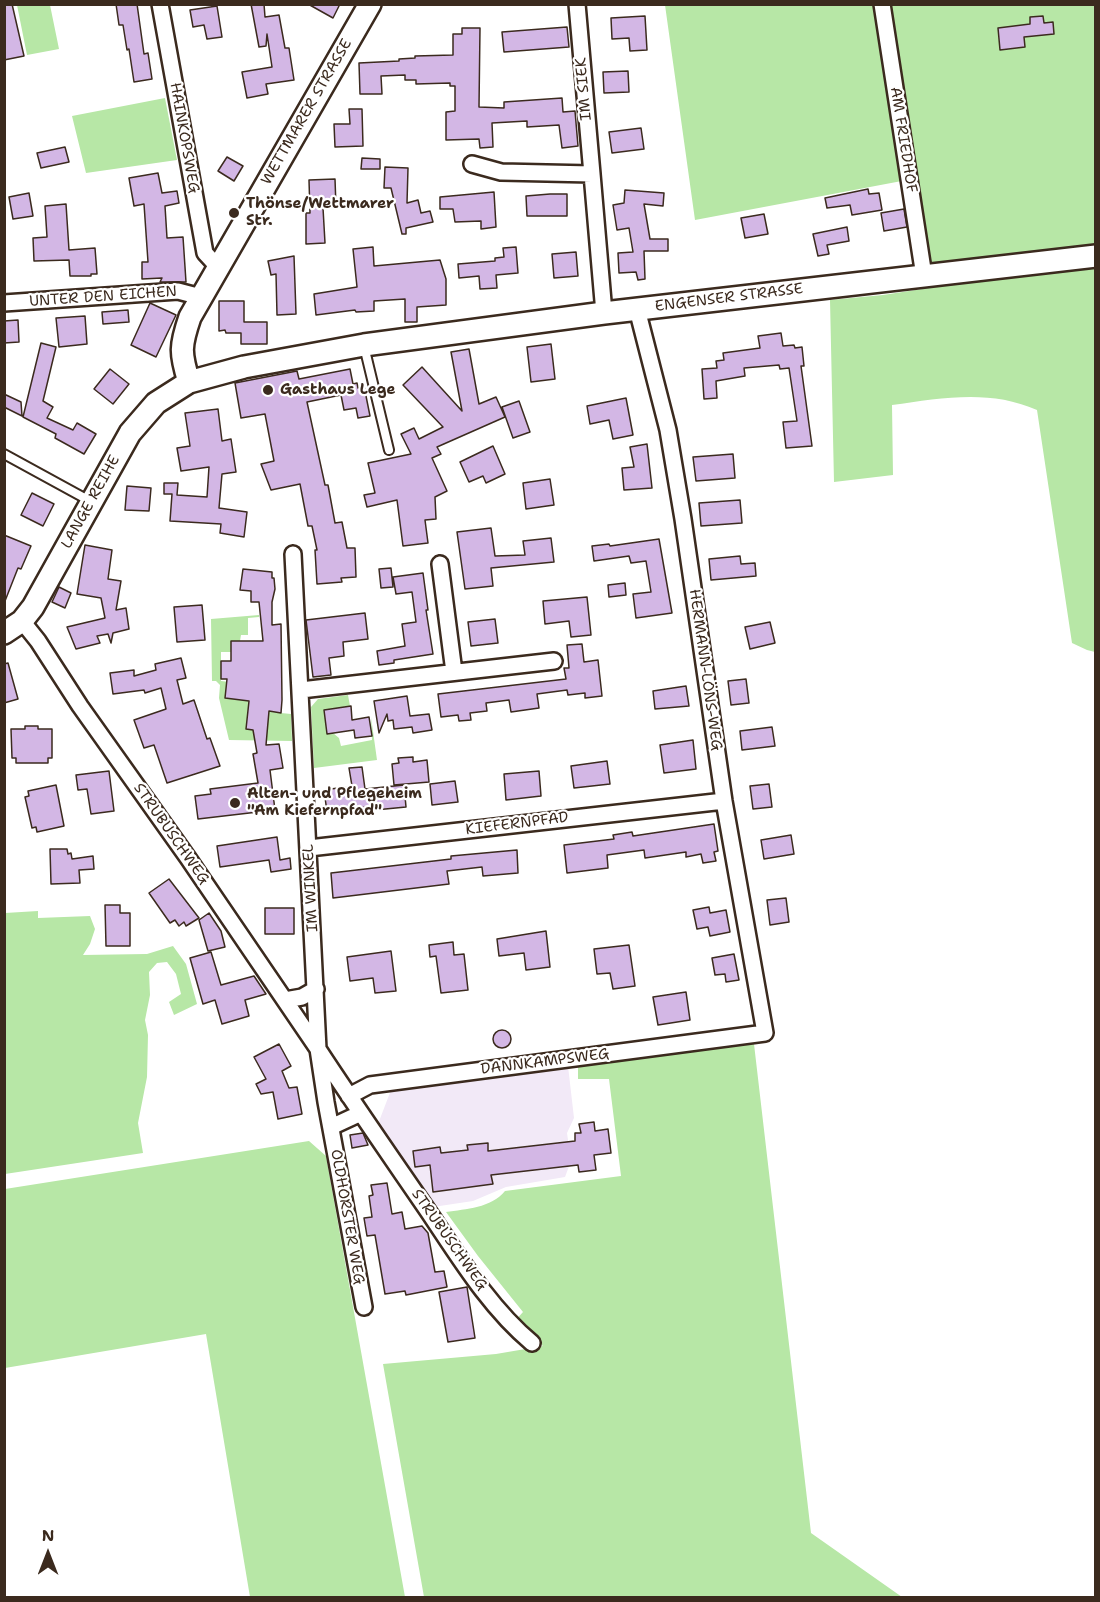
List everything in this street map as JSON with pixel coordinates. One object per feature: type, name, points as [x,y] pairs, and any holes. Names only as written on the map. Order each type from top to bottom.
[{"type":"street","name":"HAINKOPSWEG","points":[[160,4],[205,253],[217,266]]},
{"type":"street","name":"WETTMARER STRASSE","points":[[189,382],[183,362],[182,342],[190,317],[217,266],[370,4]]},
{"type":"street","name":"IM SIEK","points":[[577,4],[604,313]]},
{"type":"street","name":"AM FRIEDHOF","points":[[882,4],[924,276]]},
{"type":"street","points":[[472,164],[501,172],[592,174]]},
{"type":"street","name":"ENGENSER STRASSE","points":[[189,382],[244,367],[364,345],[604,313],[1095,256]]},
{"type":"street","name":"UNTER DEN EICHEN","points":[[4,303],[178,291],[201,297]]},
{"type":"street","name":"HERMANN-LÖNS-WEG","points":[[637,309],[668,430],[685,530],[724,801],[765,1033]]},
{"type":"street","name":"LANGE REIHE","points":[[4,633],[22,621],[33,607],[130,433],[156,403],[189,382]]},
{"type":"street","name":"IM WINKEL","points":[[293,554],[318,1049]]},
{"type":"street","points":[[441,564],[453,672]]},
{"type":"street","name":"STRUBUSCHWEG","points":[[22,621],[38,641],[80,706],[285,1000],[349,1096]]},
{"type":"street","points":[[301,690],[554,661]]},
{"type":"street","name":"KIEFERNPFAD","points":[[309,848],[724,801]]},
{"type":"street","points":[[285,1000],[302,997],[316,989]]},
{"type":"street","name":"DANNKAMPSWEG","points":[[349,1096],[370,1085],[765,1033]]},
{"type":"street","name":"STRUBUSCHWEG","points":[[318,1049],[326,1102]]},
{"type":"street","points":[[331,1127],[353,1117],[349,1096]]},
{"type":"street","name":"OLDHORSTER WEG","points":[[326,1102],[364,1306]]},
{"type":"street","name":"STRUBUSCHWEG","points":[[353,1117],[510,1325],[532,1343]]},
{"type":"lane","points":[[364,345],[389,450]]},
{"type":"lane","points":[[4,454],[91,501]]},
{"type":"shaded area","points":[[568,1066],[574,1118],[567,1133],[571,1161],[565,1177],[506,1187],[473,1201],[433,1207],[378,1124],[391,1090]]},
{"type":"green space","points":[[17,5],[50,5],[59,49],[27,55]]},
{"type":"green space","points":[[665,5],[877,5],[907,180],[695,220]]},
{"type":"green space","points":[[882,5],[1095,5],[1095,652],[1072,643],[1037,410],[1019,403],[984,397],[947,398],[892,405],[893,475],[834,482],[830,300],[922,289],[922,263]]},
{"type":"green space","points":[[165,98],[177,160],[86,173],[72,116]]},
{"type":"green space","points":[[259,615],[259,617],[248,618],[248,635],[241,635],[240,641],[231,652],[221,652],[221,681],[230,682],[225,698],[272,704],[271,712],[291,714],[292,741],[229,740],[219,698],[220,685],[212,681],[211,619]]},
{"type":"green space","points":[[348,695],[350,706],[324,710],[327,734],[333,733],[339,738],[341,746],[372,740],[371,717],[377,760],[314,768],[311,707],[318,699]]},
{"type":"green space","points":[[38,911],[38,918],[90,916],[95,929],[83,955],[147,954],[173,946],[186,964],[197,1004],[174,1015],[169,1002],[181,994],[176,974],[167,962],[157,963],[149,972],[150,995],[145,1020],[148,1035],[147,1077],[138,1123],[143,1153],[5,1174],[5,913]]},
{"type":"green space","points":[[754,1044],[811,1533],[902,1597],[424,1597],[383,1364],[496,1354],[543,1346],[514,1322],[523,1312],[446,1212],[470,1209],[485,1204],[493,1201],[505,1191],[621,1176],[609,1079],[578,1079],[578,1066]]},
{"type":"green space","points":[[309,1141],[326,1156],[405,1597],[250,1597],[206,1334],[5,1368],[5,1189]]},
{"type":"building","points":[[4,4],[12,4],[24,56],[4,60]]},
{"type":"building","points":[[116,4],[137,4],[144,54],[148,53],[152,79],[134,82],[129,49],[127,50],[123,25],[119,25]]},
{"type":"building","points":[[251,4],[264,4],[265,17],[279,15],[285,48],[289,48],[294,80],[266,84],[268,94],[247,98],[242,72],[272,67],[267,34],[266,46],[259,47]]},
{"type":"building","points":[[308,4],[340,4],[333,18]]},
{"type":"building","points":[[217,6],[222,37],[207,39],[204,25],[193,27],[190,10]]},
{"type":"building","points":[[645,16],[647,50],[630,51],[629,38],[612,39],[611,18]]},
{"type":"building","points":[[1043,16],[1044,23],[1053,22],[1054,34],[1024,37],[1025,47],[1000,50],[998,28],[1030,24],[1030,17]]},
{"type":"building","points":[[567,27],[569,47],[504,52],[502,32]]},
{"type":"building","points":[[462,28],[480,28],[479,107],[504,108],[504,102],[562,98],[563,112],[575,111],[578,146],[562,148],[559,125],[527,127],[527,121],[492,123],[493,147],[480,148],[479,139],[446,140],[446,112],[455,111],[455,86],[450,86],[450,83],[416,84],[416,80],[405,80],[405,75],[381,76],[382,94],[360,94],[359,63],[399,61],[399,59],[415,58],[415,56],[453,55],[453,34],[462,34]]},
{"type":"building","points":[[628,71],[629,92],[604,93],[603,72]]},
{"type":"building","points":[[349,109],[362,109],[363,146],[335,147],[334,124],[350,124]]},
{"type":"building","points":[[641,128],[644,149],[612,153],[609,132]]},
{"type":"building","points":[[65,147],[69,162],[41,168],[37,153]]},
{"type":"building","points":[[227,157],[243,166],[234,181],[218,171]]},
{"type":"building","points":[[362,158],[380,159],[380,169],[361,169]]},
{"type":"building","points":[[385,167],[408,168],[407,203],[418,200],[421,213],[430,211],[433,222],[406,228],[406,234],[402,234],[391,188],[384,188]]},
{"type":"building","points":[[158,173],[162,193],[177,191],[179,203],[165,206],[167,238],[183,237],[186,282],[160,282],[162,278],[142,279],[142,262],[148,262],[144,204],[134,206],[129,178]]},
{"type":"building","points":[[335,179],[336,207],[323,208],[325,243],[306,244],[306,213],[310,213],[309,180]]},
{"type":"building","points":[[868,189],[869,194],[879,193],[882,210],[852,215],[850,205],[827,208],[825,198]]},
{"type":"building","points":[[625,190],[664,193],[663,206],[644,204],[650,239],[668,239],[668,251],[644,251],[645,279],[638,280],[636,272],[619,273],[618,253],[633,252],[629,228],[617,230],[613,205],[624,203]]},
{"type":"building","points":[[494,192],[496,227],[481,229],[481,221],[455,222],[453,209],[440,209],[440,197]]},
{"type":"building","points":[[29,193],[33,216],[13,219],[9,197]]},
{"type":"building","points":[[567,194],[567,216],[527,216],[526,196]]},
{"type":"building","points":[[66,204],[69,250],[95,248],[97,274],[70,276],[69,260],[34,261],[33,238],[47,237],[45,206]]},
{"type":"building","points":[[904,209],[907,227],[884,231],[881,213]]},
{"type":"building","points":[[764,214],[768,234],[745,238],[741,218]]},
{"type":"building","points":[[847,227],[849,241],[827,245],[829,254],[818,256],[813,234]]},
{"type":"building","points":[[373,247],[374,266],[440,260],[446,279],[446,305],[417,307],[417,322],[405,322],[405,299],[374,301],[374,311],[356,312],[355,310],[316,315],[314,294],[357,287],[353,249]]},
{"type":"building","points":[[516,247],[518,273],[496,275],[497,288],[480,289],[479,276],[459,278],[458,264],[495,261],[495,258],[504,257],[503,248]]},
{"type":"building","points":[[576,252],[578,276],[554,278],[552,254]]},
{"type":"building","points":[[294,256],[296,314],[277,315],[276,274],[271,275],[268,261]]},
{"type":"building","points":[[219,301],[244,301],[244,322],[267,322],[267,344],[241,344],[241,333],[219,331]]},
{"type":"building","points":[[150,303],[176,315],[156,357],[131,345]]},
{"type":"building","points":[[128,310],[129,322],[103,324],[102,312]]},
{"type":"building","points":[[85,316],[87,344],[59,347],[56,318]]},
{"type":"building","points":[[18,320],[19,342],[4,343],[4,321]]},
{"type":"building","points":[[781,333],[783,346],[802,347],[804,366],[801,366],[812,446],[786,448],[783,422],[797,421],[789,368],[780,369],[779,365],[744,368],[745,376],[716,381],[717,398],[704,399],[702,369],[717,368],[716,361],[724,360],[723,353],[760,348],[758,336]]},
{"type":"building","points":[[41,343],[56,347],[43,401],[53,407],[47,418],[73,430],[77,423],[96,434],[84,454],[55,438],[56,434],[23,417]]},
{"type":"building","points":[[551,344],[555,379],[531,382],[527,347]]},
{"type":"building","points":[[469,349],[479,404],[496,397],[505,417],[437,447],[441,454],[432,458],[447,491],[435,497],[436,519],[425,520],[428,543],[403,546],[397,500],[367,507],[364,495],[375,493],[368,463],[411,454],[401,434],[414,428],[419,439],[443,427],[403,385],[422,367],[462,411],[451,352]]},
{"type":"building","points":[[110,369],[129,384],[113,404],[94,389]]},
{"type":"building","points":[[350,369],[353,384],[357,383],[358,388],[364,386],[370,416],[358,418],[356,408],[344,410],[341,395],[307,402],[335,523],[342,522],[347,548],[355,548],[356,577],[341,578],[342,582],[317,584],[315,550],[317,550],[312,526],[308,526],[300,484],[271,490],[261,464],[274,461],[265,414],[241,418],[235,383],[297,371],[299,379]]},
{"type":"building","points":[[4,394],[21,402],[22,416],[4,407]]},
{"type":"building","points":[[626,398],[633,435],[613,439],[609,420],[590,424],[587,406]]},
{"type":"building","points":[[519,401],[530,432],[513,438],[502,407]]},
{"type":"building","points":[[218,409],[222,441],[231,439],[236,472],[222,474],[219,508],[247,512],[244,537],[220,533],[221,524],[170,521],[172,494],[164,494],[164,483],[178,483],[177,495],[207,497],[209,467],[181,471],[177,448],[190,446],[185,413]]},
{"type":"building","points":[[647,444],[652,488],[624,490],[622,468],[634,467],[630,447]]},
{"type":"building","points":[[493,446],[505,474],[486,483],[483,476],[469,482],[460,462]]},
{"type":"building","points":[[733,454],[735,478],[696,481],[693,457]]},
{"type":"building","points":[[550,479],[554,505],[526,509],[523,483]]},
{"type":"building","points":[[127,486],[151,488],[149,511],[125,510]]},
{"type":"building","points":[[32,493],[54,504],[43,526],[21,515]]},
{"type":"building","points":[[740,500],[742,523],[701,526],[699,503]]},
{"type":"building","points":[[491,528],[495,556],[525,555],[523,541],[551,538],[554,562],[491,568],[493,586],[465,589],[457,532]]},
{"type":"building","points":[[4,535],[31,546],[21,569],[18,568],[5,601]]},
{"type":"building","points":[[659,539],[672,613],[636,618],[633,594],[651,592],[646,561],[631,563],[629,556],[594,561],[592,546],[609,544],[610,546]]},
{"type":"building","points":[[85,545],[112,550],[108,579],[121,581],[116,610],[126,608],[129,629],[113,633],[111,643],[108,634],[97,636],[100,643],[76,649],[67,627],[105,618],[101,598],[77,594]]},
{"type":"building","points":[[740,556],[741,564],[755,563],[756,576],[711,580],[709,559]]},
{"type":"building","points":[[391,568],[393,587],[381,588],[379,569]]},
{"type":"building","points":[[243,569],[272,572],[272,578],[274,578],[272,625],[281,624],[282,700],[281,713],[269,711],[266,745],[279,744],[283,768],[270,770],[275,810],[198,819],[195,796],[211,794],[210,789],[258,783],[253,754],[257,753],[253,730],[246,729],[249,701],[225,698],[227,679],[221,679],[221,661],[231,661],[231,641],[263,641],[259,602],[251,602],[251,591],[240,590]]},
{"type":"building","points":[[423,573],[433,654],[394,660],[394,663],[379,665],[377,651],[405,646],[402,624],[416,622],[412,592],[396,594],[393,577]]},
{"type":"building","points":[[625,583],[626,595],[609,597],[608,585]]},
{"type":"building","points":[[59,587],[71,593],[65,608],[52,602]]},
{"type":"building","points":[[587,597],[591,635],[571,637],[569,621],[545,624],[543,601]]},
{"type":"building","points":[[202,605],[205,640],[177,642],[174,607]]},
{"type":"building","points":[[365,613],[368,639],[343,642],[344,656],[329,658],[331,675],[313,677],[306,620]]},
{"type":"building","points":[[495,619],[498,643],[471,646],[468,622]]},
{"type":"building","points":[[770,622],[775,643],[750,649],[745,627]]},
{"type":"building","points":[[582,644],[584,662],[598,660],[602,696],[585,698],[585,693],[568,695],[567,690],[537,694],[539,708],[511,712],[509,700],[486,703],[487,711],[470,713],[471,720],[459,721],[458,715],[441,717],[438,694],[566,679],[564,668],[569,668],[567,645]]},
{"type":"building","points":[[181,658],[186,678],[177,680],[183,704],[194,700],[207,739],[210,738],[220,766],[167,783],[154,745],[144,748],[134,720],[166,709],[161,688],[145,693],[144,690],[113,694],[110,673],[134,670],[134,676],[156,670],[155,664]]},
{"type":"building","points":[[8,663],[18,699],[4,703],[4,664]]},
{"type":"building","points":[[746,679],[749,703],[731,705],[728,681]]},
{"type":"building","points":[[686,686],[689,706],[655,709],[653,691]]},
{"type":"building","points":[[407,696],[410,716],[429,714],[432,730],[413,733],[412,727],[394,729],[393,720],[388,721],[387,714],[379,733],[374,701]]},
{"type":"building","points":[[351,706],[352,720],[369,717],[372,736],[355,738],[354,730],[327,734],[324,710]]},
{"type":"building","points":[[25,726],[52,729],[52,758],[48,758],[48,763],[16,763],[16,758],[12,758],[11,729],[25,729]]},
{"type":"building","points":[[772,727],[775,746],[742,750],[740,731]]},
{"type":"building","points":[[693,740],[696,769],[664,773],[660,745]]},
{"type":"building","points":[[413,757],[413,762],[427,760],[429,782],[394,785],[392,764],[399,763],[398,758]]},
{"type":"building","points":[[607,761],[610,784],[574,788],[571,766]]},
{"type":"building","points":[[362,767],[365,789],[404,785],[406,807],[375,810],[375,806],[327,812],[324,790],[352,786],[349,768]]},
{"type":"building","points":[[109,771],[114,811],[91,814],[87,789],[78,790],[76,775]]},
{"type":"building","points":[[539,771],[541,796],[506,800],[504,774]]},
{"type":"building","points":[[455,781],[458,802],[432,805],[430,784]]},
{"type":"building","points":[[769,784],[772,807],[753,809],[750,786]]},
{"type":"building","points":[[56,785],[64,826],[37,832],[36,827],[32,828],[25,797],[29,796],[28,791]]},
{"type":"building","points":[[714,824],[718,851],[714,852],[716,861],[703,863],[701,854],[686,857],[686,852],[645,858],[644,850],[607,855],[608,868],[567,873],[564,845],[614,839],[613,835],[632,832],[633,836]]},
{"type":"building","points":[[791,835],[794,854],[764,859],[761,840]]},
{"type":"building","points":[[277,837],[280,860],[290,858],[291,869],[271,872],[269,860],[220,867],[217,846]]},
{"type":"building","points":[[50,849],[67,849],[72,859],[93,856],[94,869],[79,870],[80,883],[51,884]]},
{"type":"building","points":[[517,850],[518,873],[483,876],[482,867],[447,871],[449,884],[333,898],[331,873],[451,859],[451,856]]},
{"type":"building","points":[[169,879],[199,918],[186,926],[184,922],[179,926],[175,920],[170,923],[149,893]]},
{"type":"building","points":[[786,898],[789,922],[770,925],[767,900]]},
{"type":"building","points":[[105,905],[120,905],[120,913],[130,913],[130,946],[106,946]]},
{"type":"building","points":[[709,907],[710,913],[726,910],[730,932],[710,936],[708,927],[697,929],[693,910]]},
{"type":"building","points":[[265,908],[294,908],[294,934],[265,934]]},
{"type":"building","points":[[209,913],[221,931],[225,947],[208,951],[199,920]]},
{"type":"building","points":[[546,931],[550,967],[526,970],[524,953],[499,956],[497,939]]},
{"type":"building","points":[[453,942],[454,955],[464,954],[468,990],[441,993],[436,956],[430,957],[429,945]]},
{"type":"building","points":[[629,945],[635,986],[613,989],[610,973],[597,974],[594,949]]},
{"type":"building","points":[[391,951],[396,991],[375,993],[373,978],[350,981],[347,957]]},
{"type":"building","points":[[211,952],[221,985],[254,976],[266,994],[245,1000],[249,1016],[222,1024],[215,1000],[203,1004],[190,958]]},
{"type":"building","points":[[734,954],[739,980],[726,982],[725,974],[715,975],[712,958]]},
{"type":"building","points":[[686,992],[690,1020],[658,1025],[653,997]]},
{"type":"building","points":[[498,1030],[506,1030],[511,1035],[509,1046],[498,1048],[493,1043],[493,1035]]},
{"type":"building","points":[[279,1044],[291,1066],[282,1071],[289,1088],[297,1087],[302,1114],[278,1119],[273,1092],[261,1094],[256,1084],[266,1079],[254,1057]]},
{"type":"building","points":[[594,1122],[595,1131],[608,1129],[611,1153],[594,1155],[596,1170],[579,1172],[578,1165],[491,1175],[493,1184],[433,1192],[430,1165],[415,1167],[413,1151],[440,1147],[441,1153],[468,1150],[467,1145],[488,1143],[488,1151],[575,1141],[575,1133],[581,1133],[579,1124]]},
{"type":"building","points":[[363,1133],[368,1145],[352,1148],[350,1135]]},
{"type":"building","points":[[387,1183],[392,1214],[402,1212],[405,1229],[422,1226],[428,1233],[435,1272],[444,1271],[447,1287],[406,1295],[405,1291],[385,1294],[375,1235],[367,1236],[364,1218],[372,1217],[369,1196],[373,1195],[371,1185]]},
{"type":"building","points":[[467,1287],[475,1338],[448,1342],[439,1292]]},
{"type":"place","name":"Thönse/Wettmarer Str.","points":[[234,213]]},
{"type":"place","name":"Gasthaus Lege","points":[[268,390]]},
{"type":"place","name":"Alten- und Pflegeheim \"Am Kiefernpfad\"","points":[[235,803]]}]
